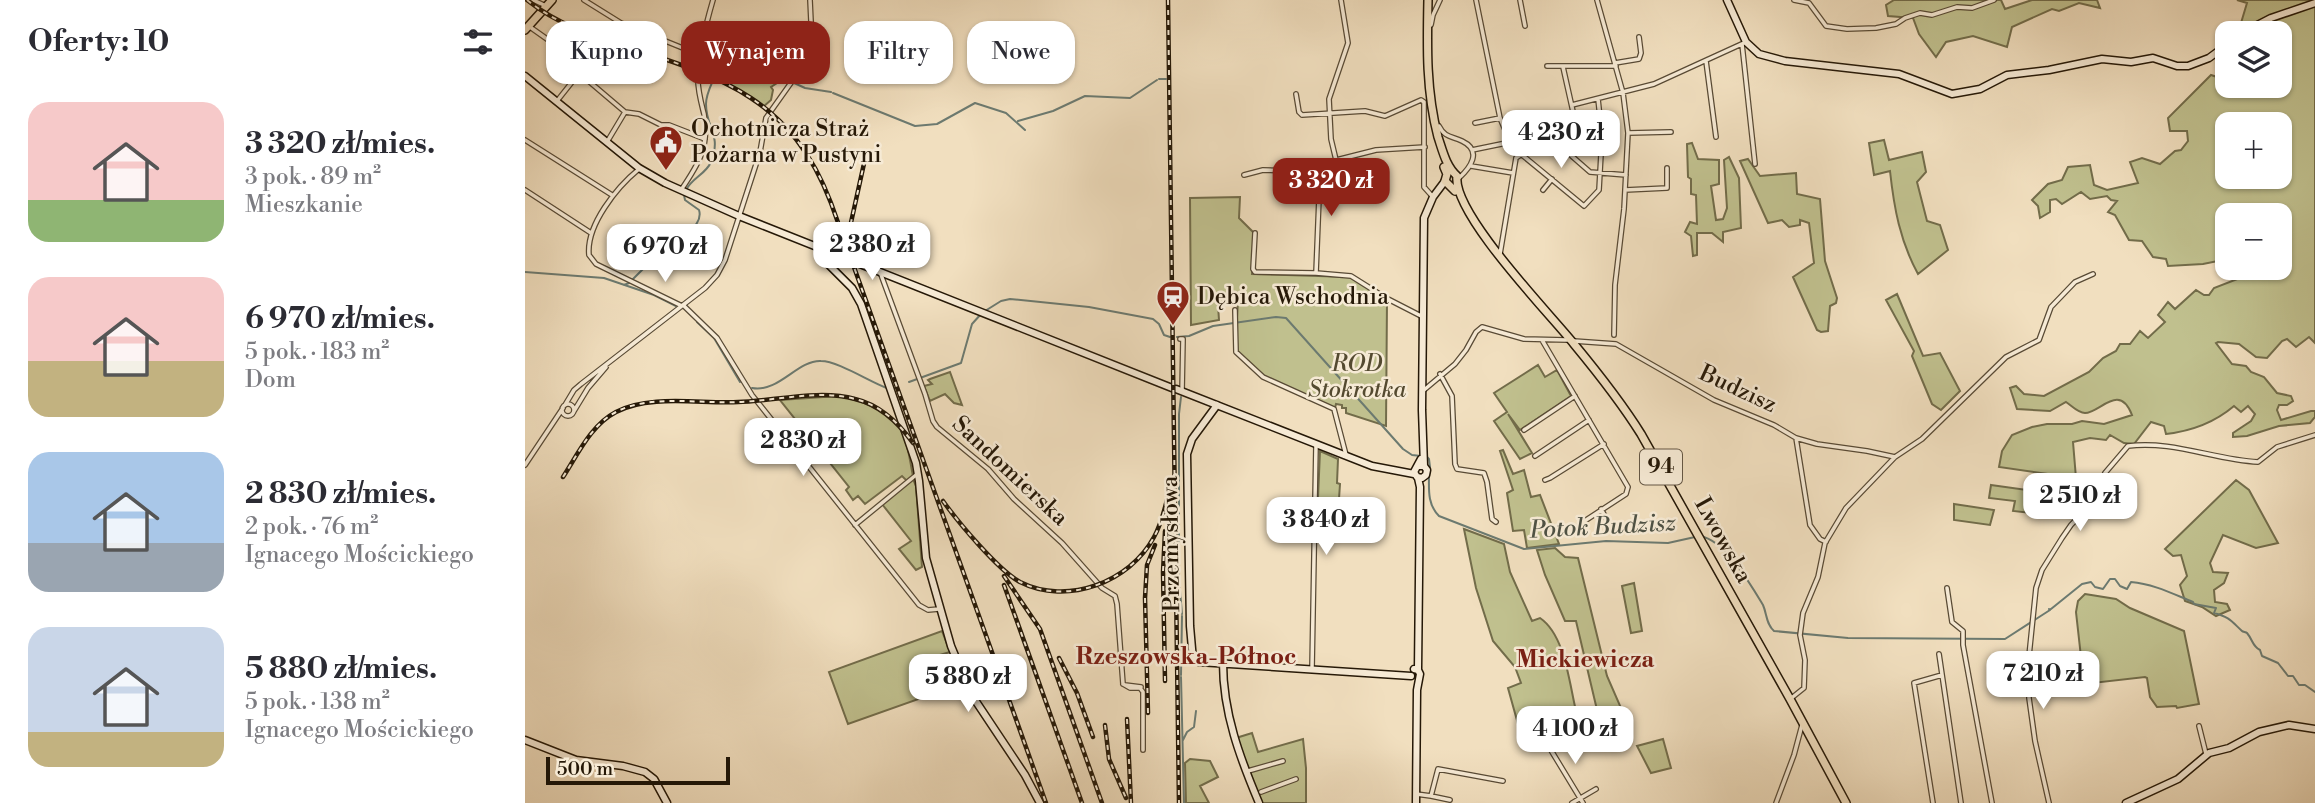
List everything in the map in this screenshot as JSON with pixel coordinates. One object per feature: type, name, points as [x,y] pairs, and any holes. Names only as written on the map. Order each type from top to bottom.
[{"type":"main road","name":"94","points":[[1427,0],[1425,71],[1435,141],[1471,221],[1565,339]]},
{"type":"main road","points":[[527,28],[549,3]]},
{"type":"main road","name":"94","points":[[1551,319],[1565,339]]},
{"type":"main road","name":"Lwowska","points":[[1565,339],[1587,360],[1641,434],[1802,724],[1804,737],[1840,791]]},
{"type":"main road","name":"Lwowska","points":[[1789,700],[1846,803]]},
{"type":"street","points":[[533,0],[549,3]]},
{"type":"street","points":[[585,0],[621,23],[681,47]]},
{"type":"street","points":[[707,21],[713,0]]},
{"type":"street","points":[[525,465],[561,414],[574,390],[593,379],[710,284],[721,269],[760,152],[766,118],[811,53],[810,0]]},
{"type":"street","points":[[1336,160],[1331,139],[1330,92],[1348,43],[1341,0]]},
{"type":"street","points":[[1440,0],[1430,28],[1431,80],[1438,122],[1444,135],[1464,142],[1472,150],[1471,166]]},
{"type":"street","points":[[1475,0],[1500,118],[1516,150],[1501,253],[1497,255]]},
{"type":"street","points":[[1520,0],[1525,26]]},
{"type":"street","points":[[1597,0],[1623,93],[1628,133],[1615,285],[1614,335]]},
{"type":"street","points":[[1727,0],[1744,43],[1755,164]]},
{"type":"street","points":[[1794,0],[1809,3],[1826,26],[1868,29],[1896,24],[1920,13],[1932,15],[1957,7],[1972,8],[1994,0]]},
{"type":"street","points":[[2265,21],[2315,3]]},
{"type":"street","points":[[527,28],[546,40]]},
{"type":"street","points":[[1547,66],[1615,64],[1639,59],[1639,37]]},
{"type":"street","points":[[1744,43],[1755,52],[1768,57],[1899,74],[1952,94],[1976,91],[2007,75],[2102,60],[2131,62],[2153,58],[2180,66],[2191,66],[2215,55]]},
{"type":"street","points":[[1573,105],[1654,84],[1744,43]]},
{"type":"street","points":[[1706,61],[1716,137]]},
{"type":"street","points":[[1563,67],[1576,125],[1597,145],[1602,146]]},
{"type":"street","points":[[525,76],[639,168],[683,191],[737,215],[1316,445],[1373,466],[1410,475],[1420,490]]},
{"type":"street","points":[[557,101],[570,84]]},
{"type":"street","points":[[594,84],[625,112],[639,114],[661,125],[669,125],[705,139]]},
{"type":"street","points":[[683,191],[696,169],[705,139],[706,128],[699,84]]},
{"type":"street","points":[[1296,94],[1300,114],[1364,111],[1385,116],[1421,100],[1425,106],[1425,189],[1433,197]]},
{"type":"street","points":[[1516,150],[1523,153],[1584,206],[1599,190],[1602,146],[1598,99]]},
{"type":"street","points":[[607,142],[625,112]]},
{"type":"street","points":[[1475,123],[1500,118]]},
{"type":"street","points":[[1516,158],[1547,125]]},
{"type":"street","points":[[1542,130],[1587,170],[1626,175]]},
{"type":"street","points":[[1628,133],[1671,132]]},
{"type":"street","points":[[525,140],[612,195]]},
{"type":"street","points":[[1472,150],[1511,142]]},
{"type":"street","points":[[1244,175],[1259,170],[1287,172],[1376,150],[1425,147]]},
{"type":"street","points":[[1416,803],[1415,674],[1418,656],[1419,472],[1422,456],[1424,218],[1433,197],[1471,166],[1513,173]]},
{"type":"street","points":[[1311,167],[1319,198],[1316,273]]},
{"type":"street","points":[[639,168],[612,195],[590,233],[588,252],[592,260],[683,306],[717,338],[748,390],[921,606],[930,610],[942,608]]},
{"type":"street","points":[[1625,190],[1667,188],[1667,169]]},
{"type":"street","points":[[1543,190],[1552,179]]},
{"type":"street","points":[[525,190],[590,233]]},
{"type":"street","points":[[1255,233],[1255,272],[1351,276],[1423,317]]},
{"type":"street","points":[[828,250],[827,263],[852,288],[861,304],[918,474],[926,558],[951,646],[971,694],[1025,775],[1040,803]]},
{"type":"street","name":"Sandomierska","points":[[880,270],[937,427],[988,469],[1014,499],[1062,543],[1102,588],[1115,596],[1123,684],[1139,685],[1143,692],[1143,750]]},
{"type":"street","points":[[1789,700],[1804,688],[1805,660],[1800,634],[1805,606],[1818,577],[1826,542],[1849,504],[1895,457],[1922,439],[2005,357],[2039,340],[2051,307],[2075,282],[2094,274]]},
{"type":"street","points":[[1235,310],[1235,351],[1262,376],[1334,409],[1347,457]]},
{"type":"street","name":"Budzisz","points":[[1440,374],[1459,360],[1482,327],[1518,338],[1616,344],[1714,400],[1774,425],[1796,438],[1895,457]]},
{"type":"street","points":[[1177,389],[1183,339]]},
{"type":"street","points":[[1542,340],[1628,490],[1625,495],[1580,524]]},
{"type":"street","points":[[1422,391],[1440,374],[1452,397],[1455,464],[1457,469],[1484,472],[1492,519],[1496,522]]},
{"type":"street","points":[[561,414],[570,416],[575,411],[593,379]]},
{"type":"street","points":[[1524,430],[1575,396]]},
{"type":"street","points":[[564,406],[572,404],[575,411]]},
{"type":"street","name":"Przemysłowa","points":[[1217,405],[1192,439],[1187,454],[1189,577],[1192,657],[1197,662],[1223,663]]},
{"type":"street","points":[[1535,456],[1589,420]]},
{"type":"street","points":[[2049,803],[2035,741],[2029,698],[2029,656],[2036,588],[2042,570],[2071,525],[2094,502],[2105,473],[2125,447],[2132,445],[2175,447],[2210,456],[2257,462],[2279,446],[2315,435]]},
{"type":"street","points":[[1796,438],[1810,525],[1820,539],[1826,542]]},
{"type":"street","points":[[1545,480],[1604,444]]},
{"type":"street","points":[[1312,668],[1316,445]]},
{"type":"street","points":[[1398,471],[1419,472]]},
{"type":"street","points":[[855,525],[918,474]]},
{"type":"street","points":[[1601,509],[1610,525]]},
{"type":"street","points":[[1947,588],[1951,619],[1963,631],[1991,803]]},
{"type":"street","points":[[1939,654],[1962,803]]},
{"type":"street","points":[[1259,803],[1231,729],[1223,663],[1415,674]]},
{"type":"street","points":[[1933,803],[1914,682],[1942,676]]},
{"type":"street","points":[[2126,803],[2174,782],[2206,754],[2229,748],[2267,730],[2291,725],[2315,729]]},
{"type":"street","points":[[2199,726],[2206,754]]},
{"type":"street","points":[[1776,803],[1804,737]]},
{"type":"street","points":[[525,740],[570,758],[645,772],[654,779],[667,803]]},
{"type":"street","points":[[1546,742],[1581,801]]},
{"type":"street","points":[[1243,758],[1259,792],[1296,779]]},
{"type":"street","points":[[1248,771],[1283,761]]},
{"type":"street","points":[[1431,796],[1438,769],[1503,781]]},
{"type":"street","points":[[1572,803],[1581,801],[1596,789]]},
{"type":"street","points":[[1416,794],[1450,800]]},
{"type":"green space","points":[[1894,0],[2001,0],[2005,9],[2032,0],[2097,0],[2100,8],[2079,3],[2059,11],[2052,9],[2012,27],[2007,47],[1973,36],[1946,42],[1936,57],[1919,34],[1913,18],[1888,16],[1886,5]]},
{"type":"green space","points":[[2237,0],[2315,0],[2315,343],[2309,337],[2296,347],[2287,339],[2267,358],[2256,357],[2239,344],[2216,343],[2232,364],[2246,366],[2251,372],[2264,377],[2277,393],[2291,396],[2293,401],[2287,405],[2279,405],[2277,410],[2281,420],[2311,411],[2315,411],[2315,417],[2310,423],[2279,426],[2247,436],[2233,437],[2233,433],[2251,421],[2255,414],[2248,406],[2241,412],[2234,406],[2211,422],[2176,433],[2166,434],[2164,426],[2151,422],[2134,444],[2124,443],[2110,435],[2106,440],[2090,438],[2073,442],[2076,478],[1999,467],[2002,451],[2012,435],[2032,427],[2082,421],[2104,424],[2132,415],[2127,405],[2115,400],[2085,413],[2077,411],[2066,402],[2050,411],[2017,409],[2010,388],[2016,386],[2024,394],[2044,396],[2089,372],[2103,358],[2116,351],[2120,344],[2130,344],[2140,331],[2148,338],[2165,322],[2158,315],[2168,302],[2175,309],[2196,290],[2209,295],[2214,288],[2235,280],[2292,280],[2292,203],[2215,203],[2215,262],[2168,266],[2166,259],[2153,257],[2142,241],[2129,240],[2115,215],[2108,212],[2117,201],[2107,196],[2090,199],[2081,192],[2062,204],[2056,199],[2050,200],[2050,212],[2040,218],[2038,206],[2032,200],[2048,184],[2062,180],[2068,167],[2090,165],[2094,185],[2107,190],[2138,183],[2130,162],[2142,158],[2160,164],[2175,151],[2181,150],[2188,141],[2187,131],[2170,131],[2168,118],[2211,75],[2215,76],[2215,98],[2292,98],[2292,21],[2242,21],[2247,3]]},
{"type":"green space","points":[[730,84],[776,84],[771,87],[771,100],[763,107]]},
{"type":"green space","points":[[1884,140],[1889,160],[1922,152],[1926,172],[1917,182],[1927,221],[1940,225],[1948,250],[1918,274],[1899,224],[1890,171],[1874,175],[1869,143]]},
{"type":"green space","points":[[1692,143],[1698,159],[1719,160],[1719,184],[1711,186],[1716,220],[1723,219],[1727,208],[1724,160],[1729,157],[1739,178],[1741,228],[1723,232],[1723,242],[1712,233],[1697,233],[1697,255],[1693,256],[1691,236],[1685,232],[1690,222],[1697,224],[1696,195],[1691,194],[1691,179],[1688,177],[1687,144]]},
{"type":"green space","points":[[1748,159],[1760,176],[1796,173],[1797,194],[1820,199],[1825,261],[1837,298],[1836,303],[1830,306],[1828,331],[1817,330],[1793,277],[1814,263],[1809,223],[1800,220],[1800,225],[1789,227],[1782,220],[1768,223],[1740,161]]},
{"type":"green space","name":"ROD Stokrotka","points":[[1240,197],[1239,218],[1254,233],[1252,274],[1350,277],[1387,300],[1386,426],[1346,413],[1346,408],[1342,408],[1342,405],[1336,404],[1335,408],[1264,376],[1235,349],[1238,302],[1218,305],[1219,320],[1191,325],[1190,198]]},
{"type":"green space","points":[[1897,294],[1923,356],[1940,353],[1960,391],[1941,410],[1932,404],[1912,356],[1914,351],[1886,300]]},
{"type":"green space","points":[[1538,365],[1545,377],[1557,370],[1571,396],[1520,430],[1508,414],[1532,453],[1520,459],[1494,421],[1507,412],[1494,393]]},
{"type":"green space","points":[[950,372],[962,405],[954,403],[945,394],[930,401],[924,386],[932,384],[928,380]]},
{"type":"green space","points":[[838,396],[866,404],[892,419],[903,434],[908,450],[913,476],[907,481],[902,476],[865,504],[858,496],[853,500],[846,490],[849,487],[780,400]]},
{"type":"green space","points":[[1503,450],[1513,474],[1524,470],[1531,497],[1540,495],[1559,544],[1527,548],[1524,530],[1513,531],[1507,493],[1513,490],[1500,451]]},
{"type":"green space","points":[[1320,451],[1338,459],[1339,499],[1318,498]]},
{"type":"green space","points":[[913,479],[916,486],[922,567],[916,570],[899,549],[911,541],[882,504]]},
{"type":"green space","points":[[2236,480],[2249,490],[2278,543],[2256,548],[2223,535],[2210,563],[2213,572],[2228,573],[2224,583],[2214,590],[2215,602],[2227,604],[2230,610],[2216,616],[2185,601],[2180,585],[2187,576],[2181,555],[2173,556],[2165,549]]},
{"type":"green space","points":[[1991,485],[2076,497],[2073,513],[2034,506],[2031,513],[2013,511],[2015,501],[1989,498]]},
{"type":"green space","points":[[1954,504],[1994,510],[1990,525],[1954,520]]},
{"type":"green space","points":[[1464,529],[1504,544],[1510,572],[1532,621],[1540,618],[1561,647],[1576,711],[1585,710],[1591,744],[1580,747],[1573,736],[1536,739],[1533,720],[1518,724],[1508,688],[1521,683],[1515,667],[1493,641],[1476,588]]},
{"type":"green space","points":[[1555,548],[1565,557],[1578,558],[1607,676],[1621,708],[1626,728],[1615,732],[1609,712],[1598,714],[1576,621],[1565,621],[1537,550]]},
{"type":"green space","points":[[1634,583],[1642,631],[1631,633],[1622,586]]},
{"type":"green space","points":[[2085,594],[2116,599],[2130,608],[2184,631],[2199,704],[2177,708],[2157,707],[2150,697],[2145,677],[2084,684],[2076,612],[2078,601]]},
{"type":"green space","points":[[942,631],[950,652],[940,655],[945,670],[955,667],[961,684],[848,724],[829,672]]},
{"type":"green space","points":[[1252,733],[1258,752],[1303,739],[1306,803],[1261,803],[1236,738]]},
{"type":"green space","points":[[1663,739],[1671,768],[1651,773],[1637,746]]},
{"type":"green space","points":[[1190,759],[1210,761],[1218,777],[1200,786],[1209,803],[1186,803],[1185,763]]},
{"type":"waterway","points":[[1159,79],[1166,79]]},
{"type":"waterway","points":[[1018,121],[1053,111],[1085,96],[1130,98],[1157,80]]},
{"type":"waterway","points":[[686,190],[709,166],[714,152],[714,138],[706,104],[711,84]]},
{"type":"waterway","points":[[796,84],[831,92]]},
{"type":"waterway","points":[[833,93],[915,126],[937,124],[975,103],[1006,113],[1025,130]]},
{"type":"waterway","points":[[624,285],[653,259],[669,236],[688,233],[697,223],[699,210],[685,200],[684,195]]},
{"type":"waterway","name":"Potok Budzisz","points":[[525,272],[604,278],[654,295],[676,306]]},
{"type":"waterway","name":"Potok Budzisz","points":[[985,311],[1010,299],[1089,307],[1153,319],[1159,324],[1164,335],[1170,337]]},
{"type":"waterway","name":"Potok Budzisz","points":[[909,382],[961,363],[972,324],[981,314]]},
{"type":"waterway","name":"Potok Budzisz","points":[[1177,337],[1189,336],[1213,326],[1286,318],[1403,449],[1412,455],[1421,456]]},
{"type":"waterway","name":"Potok Budzisz","points":[[697,322],[714,338],[740,382]]},
{"type":"waterway","name":"Potok Budzisz","points":[[752,388],[771,386],[804,366],[821,361],[845,368],[887,388]]},
{"type":"waterway","points":[[1181,397],[1179,579],[1182,614]]},
{"type":"waterway","name":"Potok Budzisz","points":[[1427,457],[1430,467]]},
{"type":"waterway","name":"Potok Budzisz","points":[[1429,473],[1431,501],[1439,516],[1524,549],[1606,541],[1668,543],[1695,537]]},
{"type":"waterway","name":"Potok Budzisz","points":[[1700,536],[1709,539],[1728,554],[1752,586],[1774,631],[1848,638],[2005,639],[2049,609]]},
{"type":"waterway","points":[[2051,609],[2082,584],[2091,582],[2095,587],[2103,589],[2110,579],[2115,579],[2120,586],[2127,589],[2131,582],[2155,587],[2194,604],[2216,608],[2214,613],[2227,618],[2247,633],[2262,656],[2278,663],[2299,685],[2305,685],[2315,692]]},
{"type":"waterway","points":[[1181,675],[1182,616]]},
{"type":"waterway","points":[[1181,677],[1184,803]]},
{"type":"waterway","points":[[1183,740],[1187,732],[1194,727],[1196,711]]},
{"type":"railway","points":[[527,0],[550,16],[575,28],[695,70],[751,98],[775,117],[796,140],[815,168],[831,203],[1046,803]]},
{"type":"railway","points":[[1168,0],[1179,803]]},
{"type":"railway","points":[[849,244],[850,227],[865,159]]},
{"type":"railway","points":[[563,477],[599,424],[629,406],[659,401],[738,402],[812,395],[841,396],[864,402],[880,410],[895,421],[913,443]]},
{"type":"railway","points":[[943,501],[979,545],[1011,576],[1038,589],[1057,591],[1096,585],[1130,566],[1154,537],[1169,492]]},
{"type":"railway","points":[[1165,531],[1165,681]]},
{"type":"railway","points":[[1148,713],[1145,598],[1147,565],[1155,545]]},
{"type":"railway","points":[[1004,576],[1040,629],[1102,803]]},
{"type":"railway","points":[[1004,585],[1082,803]]},
{"type":"railway","points":[[1059,658],[1077,693],[1093,737]]},
{"type":"railway","points":[[1127,719],[1131,803]]},
{"type":"railway","points":[[1105,725],[1109,759],[1126,798]]},
{"type":"place","name":"Ochotnicza Straż Pożarna w Pustyni","points":[[666,172]]},
{"type":"place","name":"Dębica Wschodnia","points":[[1173,327]]},
{"type":"district","name":"Rzeszowska-Północ","points":[[1186,657]]},
{"type":"district","name":"Mickiewicza","points":[[1585,660]]}]
